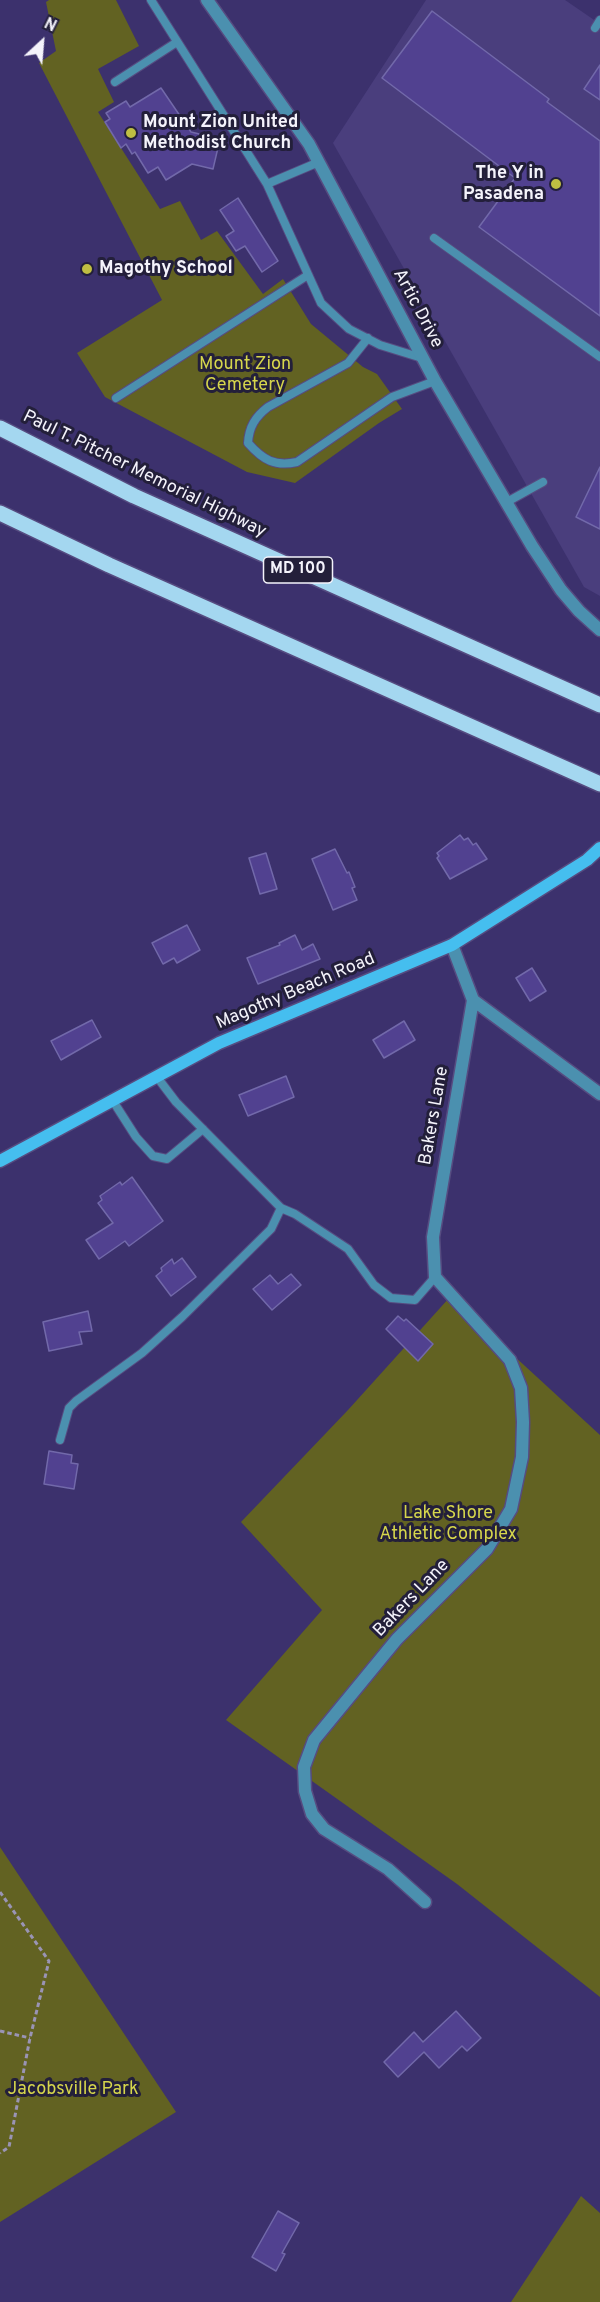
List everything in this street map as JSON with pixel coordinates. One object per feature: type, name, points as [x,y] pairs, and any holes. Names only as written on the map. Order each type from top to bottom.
[{"type":"main road","name":"Paul T. Pitcher Memorial Highway","points":[[0,428],[134,496],[600,705]]},
{"type":"main road","points":[[0,513],[109,565],[600,784]]},
{"type":"street","name":"Artic Drive","points":[[212,2],[309,144],[435,381],[505,503],[561,590],[600,630]]},
{"type":"street","name":"Magothy Beach Road","points":[[0,1161],[219,1043],[452,945],[587,860],[600,848]]},
{"type":"street","points":[[452,945],[473,1000],[600,1094]]},
{"type":"street","name":"Bakers Lane","points":[[425,1902],[388,1869],[324,1829],[312,1814],[305,1791],[304,1767],[314,1740],[397,1639],[488,1549],[511,1509],[522,1457],[523,1422],[520,1388],[510,1360],[435,1277],[433,1237],[473,1000]]},
{"type":"lane","points":[[151,0],[267,184],[321,303],[349,329],[380,345],[423,358]]},
{"type":"lane","points":[[595,28],[600,20]]},
{"type":"lane","points":[[115,82],[177,42]]},
{"type":"lane","points":[[267,184],[319,162]]},
{"type":"lane","points":[[435,238],[600,357]]},
{"type":"lane","points":[[116,398],[308,275]]},
{"type":"lane","points":[[368,338],[348,363],[268,407],[256,416],[249,432],[248,443],[256,452],[270,463],[284,465],[297,462],[392,397],[435,381]]},
{"type":"lane","points":[[505,503],[543,482]]},
{"type":"lane","points":[[157,1077],[176,1102],[281,1208],[295,1214],[348,1249],[374,1285],[392,1298],[415,1300],[435,1277]]},
{"type":"lane","points":[[113,1101],[136,1137],[153,1156],[167,1159],[203,1129]]},
{"type":"lane","points":[[60,1440],[69,1408],[142,1353],[182,1317],[271,1228],[281,1208]]},
{"type":"path","points":[[0,1892],[49,1961],[30,2038],[9,2147],[0,2153]]},
{"type":"path","points":[[0,2031],[30,2038]]},
{"type":"shaded area","points":[[426,0],[565,0],[600,24],[600,596],[584,587],[333,143]]},
{"type":"green space","name":"Mount Zion Cemetery","points":[[49,0],[116,0],[139,46],[98,69],[114,102],[98,112],[160,209],[180,201],[201,240],[217,231],[263,294],[283,279],[311,324],[363,367],[377,374],[402,409],[295,483],[247,472],[105,397],[77,353],[162,300],[39,63],[56,51],[46,2]]},
{"type":"green space","name":"Lake Shore Athletic Complex","points":[[450,1297],[600,1435],[600,1997],[457,1884],[226,1720],[322,1610],[241,1522],[348,1410]]},
{"type":"green space","name":"Jacobsville Park","points":[[0,1847],[176,2112],[0,2222]]},
{"type":"green space","points":[[581,2196],[600,2213],[600,2302],[511,2302]]},
{"type":"building","points":[[432,11],[549,99],[547,102],[600,141],[600,316],[479,227],[515,178],[382,78]]},
{"type":"building","points":[[600,65],[600,100],[584,89]]},
{"type":"building","name":"Mount Zion United Methodist Church","points":[[161,88],[191,132],[220,139],[213,169],[192,164],[166,180],[158,167],[148,173],[135,152],[132,154],[126,144],[121,148],[105,122],[110,119],[106,113],[126,101],[130,107]]},
{"type":"building","points":[[238,198],[278,261],[262,272],[245,246],[236,251],[226,236],[234,231],[220,210]]},
{"type":"building","points":[[600,467],[600,529],[576,517]]},
{"type":"building","points":[[460,835],[464,840],[468,838],[473,845],[476,843],[487,859],[450,879],[437,858],[439,856],[437,853]]},
{"type":"building","points":[[335,849],[347,873],[349,872],[357,900],[333,910],[312,859]]},
{"type":"building","points":[[266,853],[277,889],[260,894],[249,858]]},
{"type":"building","points":[[187,925],[200,950],[177,963],[174,958],[163,964],[152,943]]},
{"type":"building","points":[[295,935],[302,950],[313,944],[320,959],[258,984],[247,958],[280,945],[279,943]]},
{"type":"building","points":[[532,968],[546,991],[530,1001],[516,978]]},
{"type":"building","points":[[92,1020],[101,1037],[61,1060],[51,1041]]},
{"type":"building","points":[[404,1021],[415,1040],[384,1058],[373,1040]]},
{"type":"building","points":[[286,1076],[294,1097],[248,1116],[239,1095]]},
{"type":"building","points":[[132,1177],[163,1221],[129,1246],[125,1241],[99,1259],[86,1240],[113,1223],[98,1203],[102,1200],[100,1196],[120,1182],[122,1185]]},
{"type":"building","points":[[182,1258],[196,1277],[171,1296],[156,1276],[162,1271],[161,1268],[172,1259],[174,1264]]},
{"type":"building","points":[[291,1274],[301,1285],[272,1310],[253,1289],[270,1275],[278,1284]]},
{"type":"building","points":[[88,1311],[92,1331],[79,1332],[82,1344],[49,1351],[43,1322]]},
{"type":"building","points":[[398,1316],[404,1321],[406,1319],[433,1344],[418,1361],[386,1329]]},
{"type":"building","points":[[49,1451],[72,1455],[71,1463],[78,1464],[74,1489],[44,1484]]},
{"type":"building","points":[[456,2011],[481,2038],[467,2051],[462,2046],[439,2068],[424,2052],[398,2077],[384,2062],[414,2032],[423,2042]]},
{"type":"building","points":[[278,2211],[299,2223],[282,2253],[285,2254],[276,2271],[252,2257]]},
{"type":"place","name":"Mount Zion United Methodist Church","points":[[131,133]]},
{"type":"place","name":"The Y in Pasadena","points":[[556,184]]},
{"type":"place","name":"Magothy School","points":[[87,269]]}]
